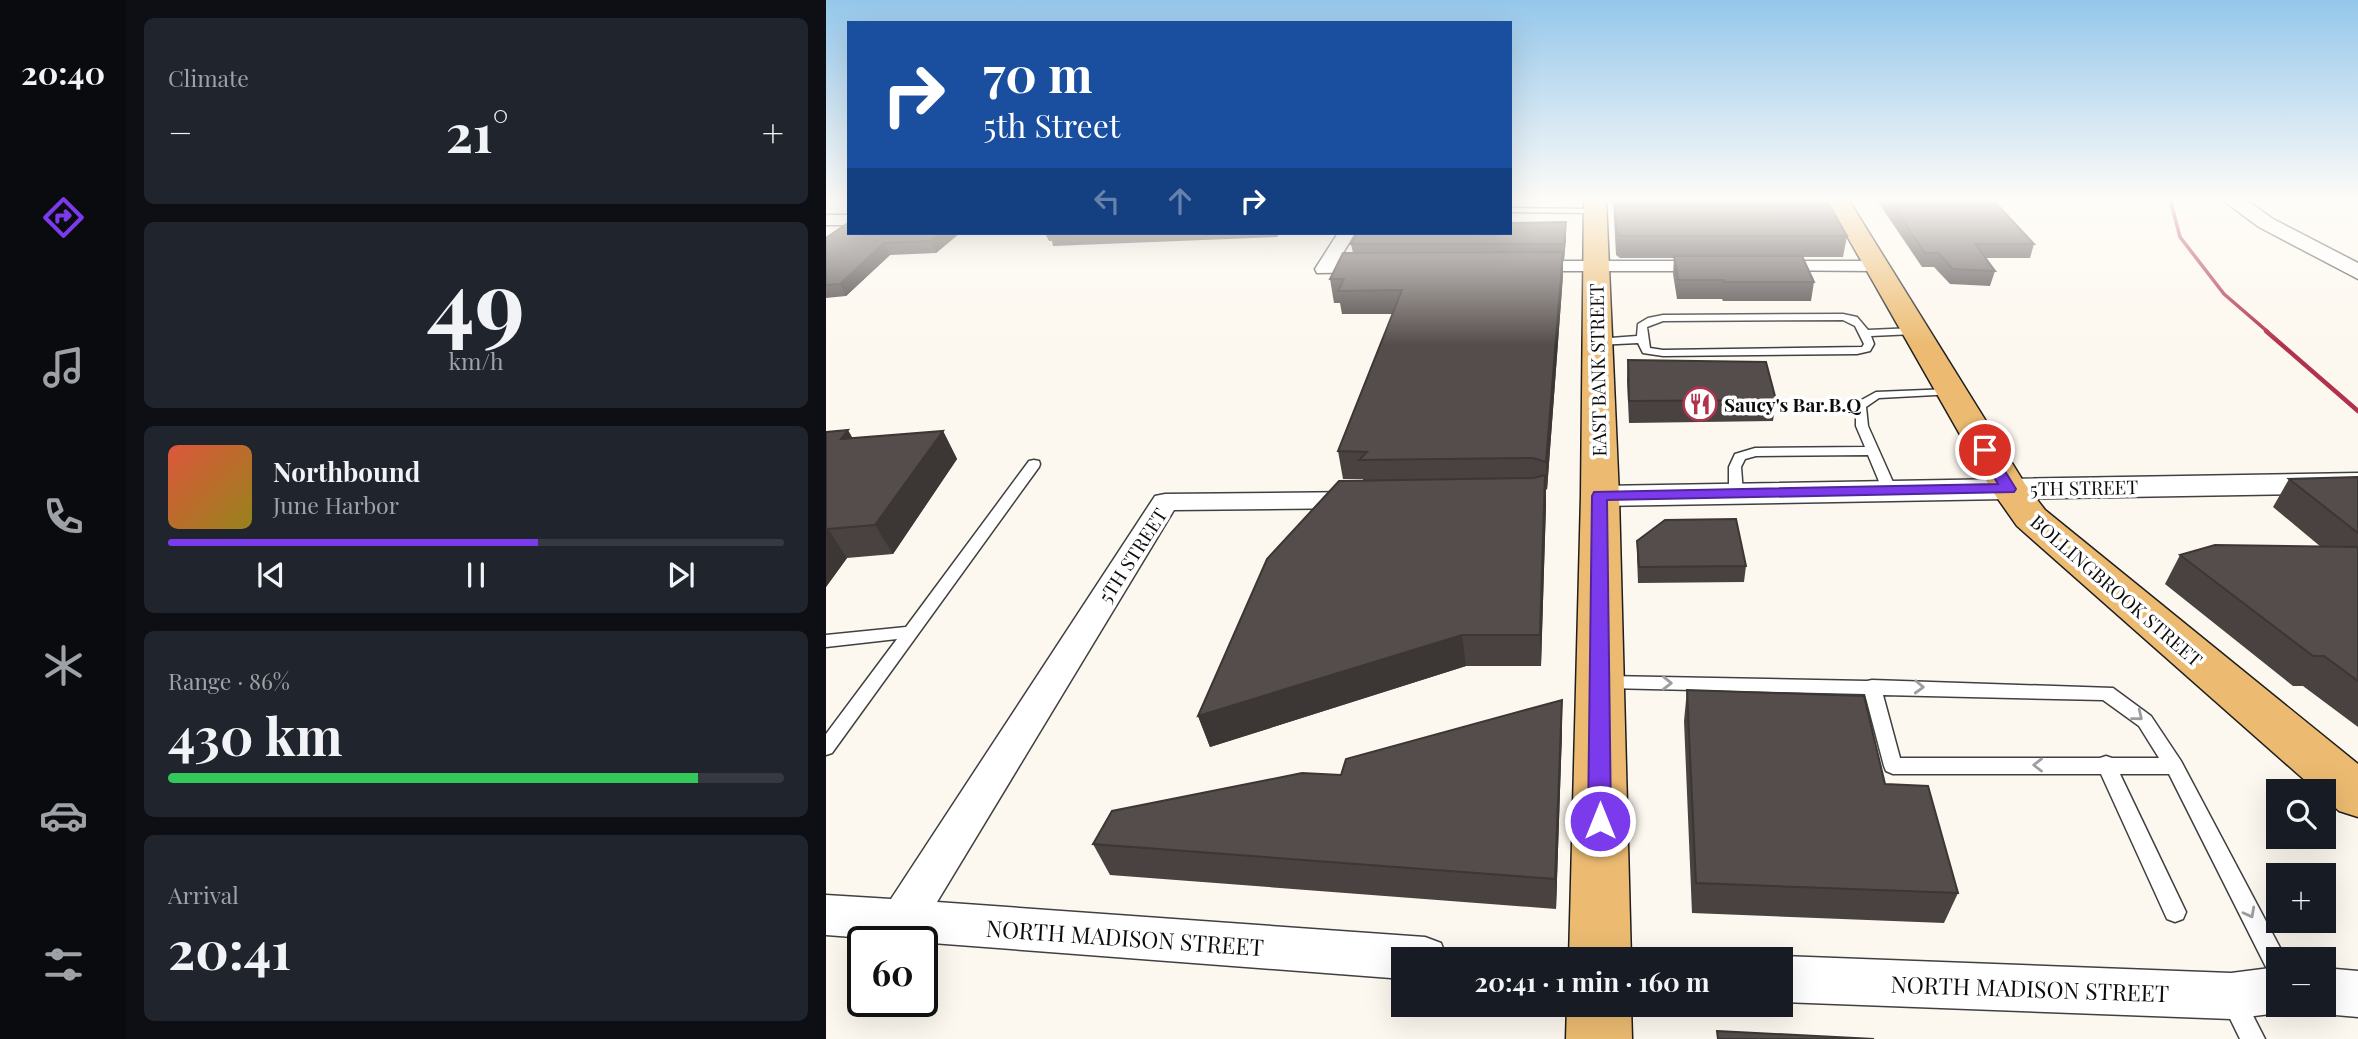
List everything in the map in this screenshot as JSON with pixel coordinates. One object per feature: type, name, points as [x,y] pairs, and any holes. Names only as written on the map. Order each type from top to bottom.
[{"type":"main road","name":"EAST BANK STREET","points":[[1595,247],[1600,496],[1600,947]]},
{"type":"main road","name":"BOLLINGBROOK STREET","points":[[1865,247],[2009,489],[2031,518],[2358,795]]},
{"type":"main road","points":[[1599,1017],[1599,1039]]},
{"type":"street","points":[[1337,247],[1324,269],[1390,268]]},
{"type":"street","points":[[2312,247],[2358,272]]},
{"type":"street","points":[[1508,267],[1729,266]]},
{"type":"street","points":[[1756,266],[1876,266]]},
{"type":"street","name":"5TH STREET","points":[[1600,496],[2358,482]]},
{"type":"street","name":"5TH STREET","points":[[902,920],[1165,502],[1385,499]]},
{"type":"street","name":"NORTH MADISON STREET","points":[[826,915],[1391,956]]},
{"type":"street","name":"NORTH MADISON STREET","points":[[1793,979],[2231,996],[2266,992]]},
{"type":"street","points":[[2336,992],[2358,994]]},
{"type":"lane","points":[[1843,317],[1853,318],[1864,332],[1869,344],[1866,349],[1857,351],[1663,353],[1647,351],[1643,346],[1642,326],[1663,318],[1843,317]]},
{"type":"lane","points":[[1864,332],[1914,331]]},
{"type":"lane","points":[[1597,342],[1643,339]]},
{"type":"lane","points":[[1890,491],[1862,426],[1860,406],[1876,395],[1950,392]]},
{"type":"lane","points":[[1737,493],[1735,467],[1740,457],[1755,452],[1873,451]]},
{"type":"lane","points":[[826,748],[1034,464]]},
{"type":"lane","points":[[826,641],[911,632]]},
{"type":"lane","points":[[1598,682],[2107,693],[2146,721],[2174,766],[2268,947]]},
{"type":"lane","points":[[1872,686],[1893,766],[2174,766]]},
{"type":"lane","points":[[2106,764],[2175,912]]},
{"type":"lane","points":[[2231,996],[2253,1039]]},
{"type":"building","points":[[826,247],[879,247],[840,284],[826,285]]},
{"type":"building","points":[[1921,247],[1978,247],[1995,271],[1953,269],[1938,253],[1925,253]]},
{"type":"building","points":[[1563,252],[1546,462],[1533,458],[1359,460],[1367,452],[1338,451],[1402,290],[1338,291],[1344,279],[1330,279],[1343,253]]},
{"type":"building","points":[[1674,256],[1802,256],[1814,282],[1678,280]]},
{"type":"building","points":[[1628,360],[1766,362],[1776,400],[1629,401]]},
{"type":"building","points":[[848,430],[841,439],[943,431],[875,525],[828,529],[826,532],[826,432]]},
{"type":"building","points":[[1545,475],[1540,635],[1462,635],[1198,716],[1267,559],[1339,481],[1533,478]]},
{"type":"building","points":[[2358,477],[2358,533],[2289,479]]},
{"type":"building","points":[[1736,519],[1746,566],[1639,567],[1637,541],[1665,520]]},
{"type":"building","points":[[2215,545],[2358,547],[2358,681],[2324,656],[2313,656],[2180,555]]},
{"type":"building","points":[[1687,690],[1864,696],[1885,784],[1928,786],[1958,893],[1696,883]]},
{"type":"building","points":[[1562,700],[1555,879],[1093,844],[1112,811],[1302,773],[1341,775],[1346,759]]},
{"type":"building","points":[[1717,1031],[1874,1039],[1718,1039]]},
{"type":"railway","points":[[2188,247],[2224,294],[2268,332]]},
{"type":"railway","points":[[2266,331],[2358,411]]},
{"type":"place","name":"Saucy's Bar.B.Q","points":[[1700,404]]},
{"type":"route","points":[[1600,821],[1600,496],[2009,489],[1985,450]]}]
